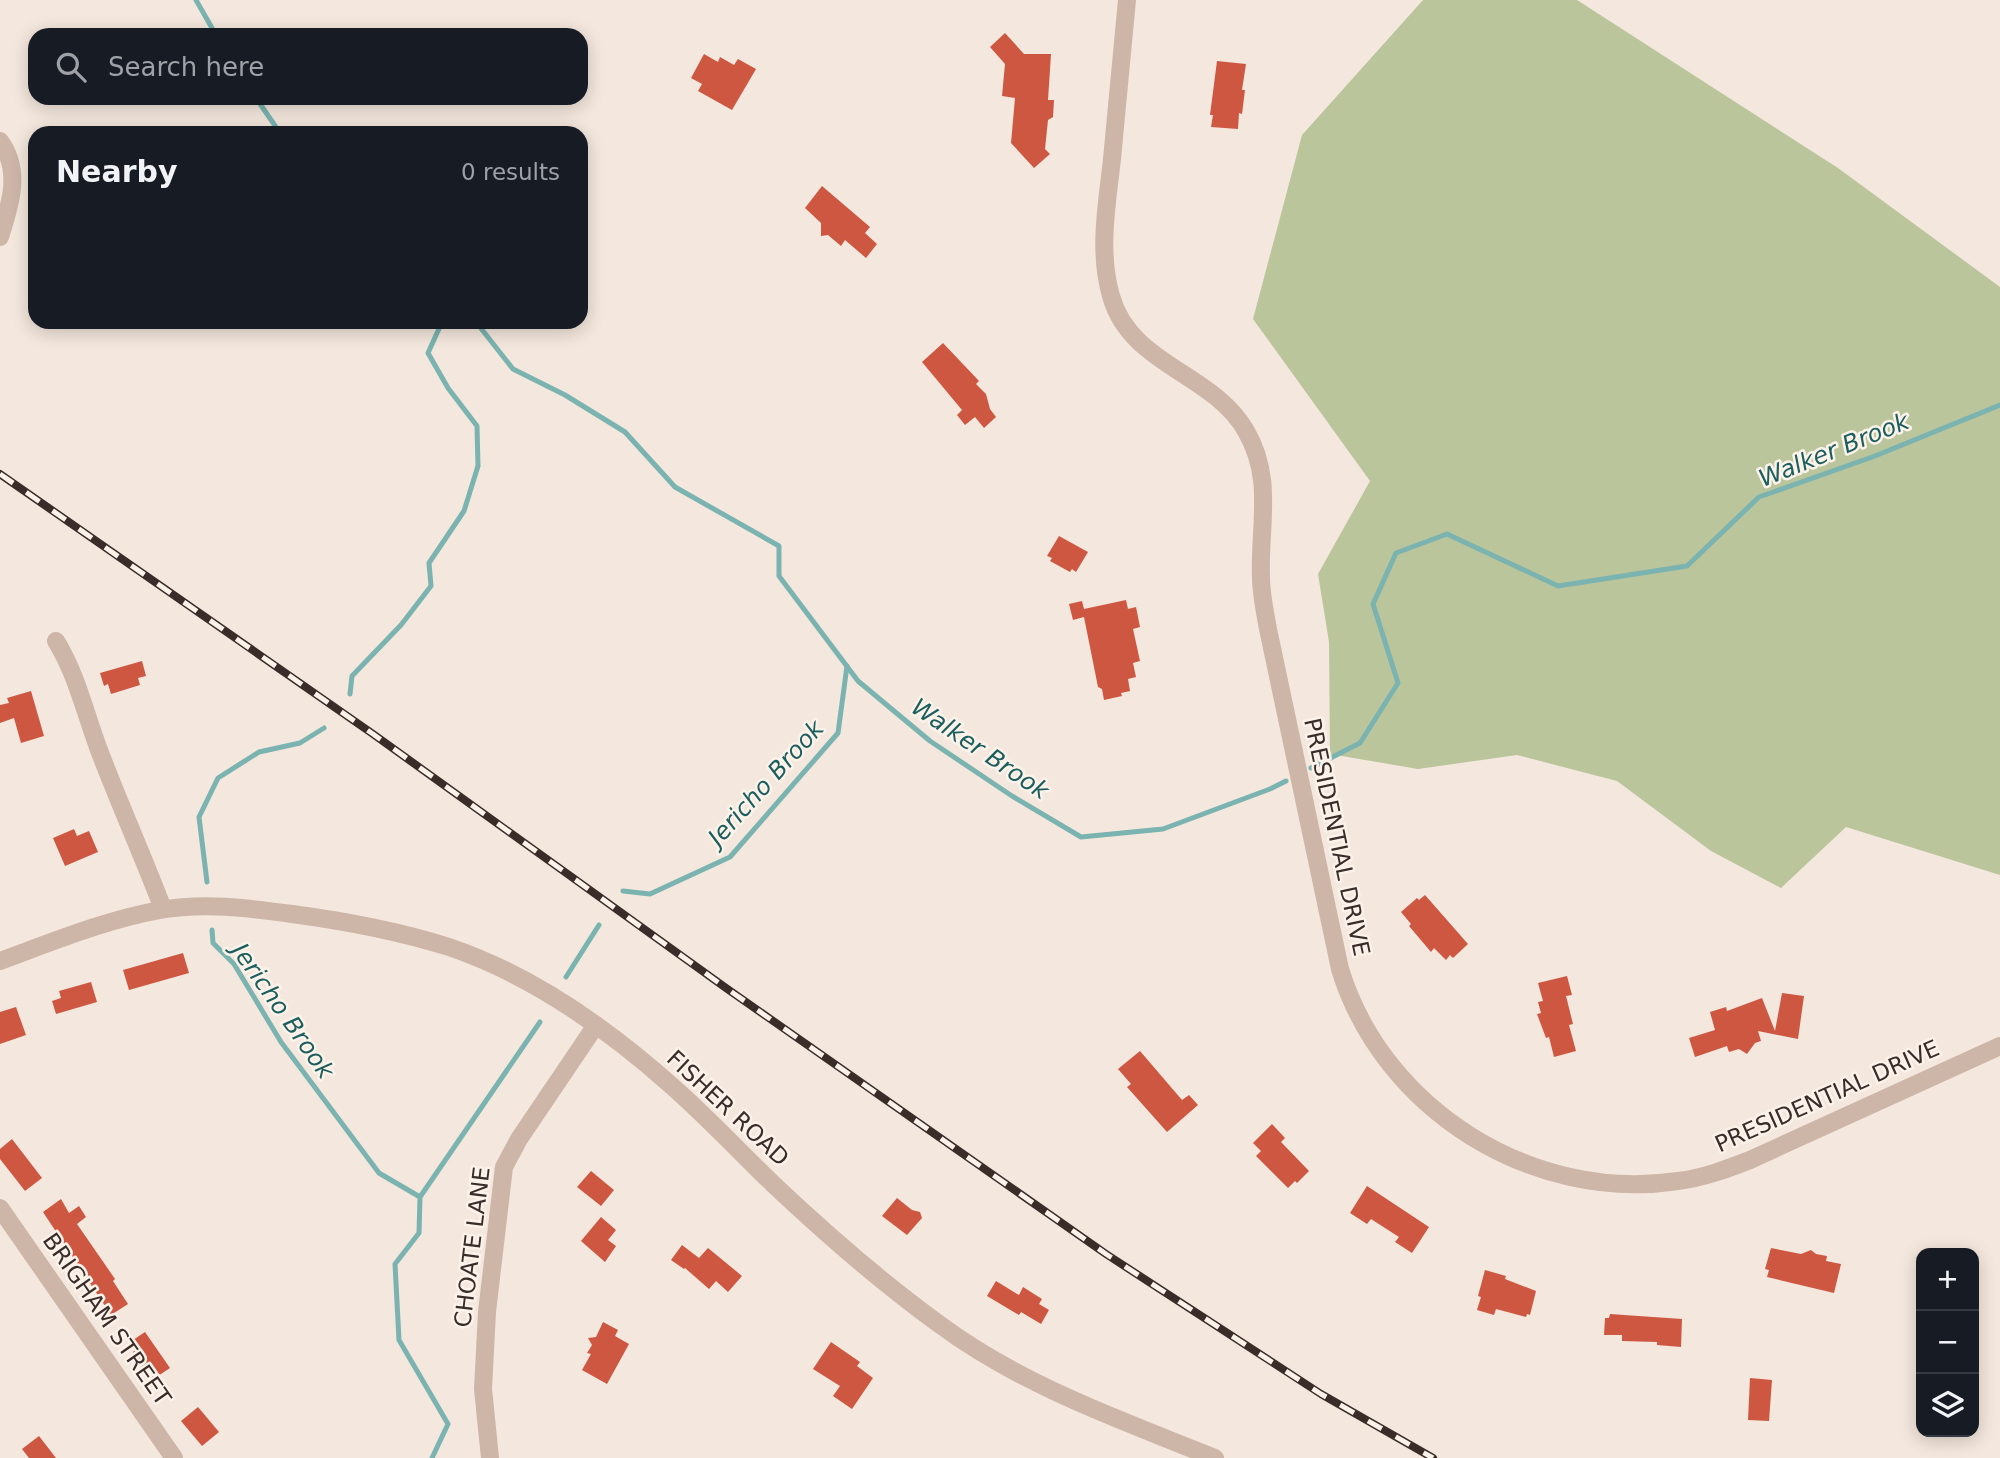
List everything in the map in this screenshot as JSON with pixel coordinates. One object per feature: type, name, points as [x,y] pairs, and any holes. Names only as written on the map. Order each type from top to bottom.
[{"type":"street","name":"PRESIDENTIAL DRIVE","points":[[1127,0],[1104,255],[1111,297],[1123,324],[1135,341],[1206,387],[1232,410],[1247,432],[1260,461],[1264,484],[1261,578],[1268,629],[1340,969],[1348,995],[1369,1035],[1405,1082],[1437,1114],[1495,1151],[1539,1169],[1567,1177],[1609,1183],[1652,1183],[1689,1179],[1750,1160],[2000,1046]]},
{"type":"street","points":[[0,141],[6,149],[13,172],[13,194],[0,237]]},
{"type":"street","points":[[55,641],[79,689],[98,748],[163,909]]},
{"type":"street","name":"FISHER ROAD","points":[[0,961],[100,925],[163,909],[219,905],[333,919],[391,931],[451,948],[553,996],[596,1025],[673,1087],[776,1187],[879,1278],[941,1326],[993,1360],[1072,1400],[1215,1458]]},
{"type":"street","name":"CHOATE LANE","points":[[490,1458],[483,1389],[487,1312],[503,1167],[596,1025]]},
{"type":"street","name":"BRIGHAM STREET","points":[[0,1208],[174,1458]]},
{"type":"green space","points":[[1423,0],[1577,0],[1838,168],[2000,287],[2000,875],[1846,827],[1781,888],[1711,851],[1617,781],[1517,755],[1418,769],[1330,754],[1329,642],[1318,574],[1370,481],[1253,319],[1302,135]]},
{"type":"building","points":[[1005,33],[1024,54],[1051,54],[1048,100],[1054,100],[1053,117],[1048,120],[1045,149],[1050,154],[1034,168],[1011,143],[1015,98],[1002,96],[1005,64],[990,47]]},
{"type":"building","points":[[704,54],[718,62],[720,57],[734,65],[738,59],[756,69],[732,110],[698,91],[702,84],[691,78]]},
{"type":"building","points":[[1217,61],[1246,64],[1242,90],[1245,90],[1238,129],[1211,127]]},
{"type":"building","points":[[822,186],[870,227],[865,233],[877,244],[866,258],[845,240],[841,246],[828,235],[821,236],[821,223],[805,208]]},
{"type":"building","points":[[943,343],[979,381],[976,384],[986,394],[990,409],[996,417],[984,428],[975,417],[965,425],[957,415],[962,410],[922,362]]},
{"type":"building","points":[[1059,536],[1088,552],[1076,572],[1072,569],[1070,572],[1050,561],[1052,558],[1047,556]]},
{"type":"building","points":[[1126,600],[1128,609],[1136,607],[1140,627],[1133,629],[1140,661],[1133,663],[1136,677],[1128,679],[1130,691],[1121,693],[1122,696],[1104,700],[1102,689],[1098,687],[1084,617],[1073,620],[1069,604],[1082,601],[1084,609]]},
{"type":"building","points":[[142,661],[146,676],[138,678],[140,685],[111,694],[108,684],[104,686],[100,673]]},
{"type":"building","points":[[31,691],[44,736],[21,743],[14,718],[0,723],[0,705],[9,703],[7,698]]},
{"type":"building","points":[[74,829],[77,836],[89,831],[98,852],[65,866],[53,838]]},
{"type":"building","points":[[1425,895],[1468,944],[1453,958],[1450,955],[1446,960],[1434,948],[1431,952],[1401,912],[1417,898],[1419,900]]},
{"type":"building","points":[[183,953],[189,973],[129,990],[123,970]]},
{"type":"building","points":[[1567,976],[1572,995],[1566,996],[1573,1024],[1569,1025],[1576,1051],[1554,1057],[1549,1037],[1546,1038],[1537,1014],[1541,1013],[1538,1002],[1543,1001],[1538,983]]},
{"type":"building","points":[[91,982],[97,1002],[56,1014],[52,1001],[61,998],[59,991]]},
{"type":"building","points":[[1782,993],[1804,996],[1798,1039],[1758,1031],[1761,1041],[1755,1043],[1747,1054],[1739,1049],[1729,1052],[1727,1046],[1695,1057],[1689,1038],[1715,1030],[1710,1012],[1726,1007],[1727,1011],[1762,998],[1775,1031]]},
{"type":"building","points":[[16,1007],[26,1035],[0,1044],[0,1012]]},
{"type":"building","points":[[1140,1051],[1182,1100],[1189,1095],[1198,1105],[1167,1132],[1127,1087],[1131,1084],[1118,1069]]},
{"type":"building","points":[[1272,1124],[1285,1138],[1281,1142],[1309,1171],[1288,1188],[1256,1156],[1261,1151],[1253,1143]]},
{"type":"building","points":[[12,1139],[42,1178],[25,1191],[0,1159],[0,1149]]},
{"type":"building","points":[[591,1171],[614,1190],[601,1206],[577,1187]]},
{"type":"building","points":[[1367,1186],[1429,1227],[1412,1253],[1395,1242],[1399,1237],[1371,1219],[1367,1224],[1350,1213]]},
{"type":"building","points":[[897,1198],[912,1210],[920,1212],[922,1218],[907,1235],[882,1216]]},
{"type":"building","points":[[61,1199],[69,1213],[79,1206],[86,1217],[77,1224],[115,1279],[113,1281],[128,1304],[111,1315],[43,1212]]},
{"type":"building","points":[[601,1217],[616,1230],[608,1240],[616,1246],[605,1262],[581,1241]]},
{"type":"building","points":[[682,1245],[699,1258],[708,1248],[742,1276],[728,1292],[716,1281],[709,1289],[685,1268],[671,1260]]},
{"type":"building","points":[[1771,1248],[1801,1254],[1811,1250],[1827,1256],[1826,1261],[1841,1264],[1834,1293],[1767,1277],[1769,1270],[1765,1269]]},
{"type":"building","points":[[1485,1270],[1506,1276],[1505,1279],[1536,1291],[1530,1315],[1527,1314],[1526,1317],[1496,1309],[1494,1315],[1477,1310]]},
{"type":"building","points":[[996,1281],[1019,1295],[1023,1287],[1042,1299],[1039,1304],[1049,1310],[1041,1324],[1021,1312],[1019,1315],[987,1296]]},
{"type":"building","points":[[1610,1314],[1682,1319],[1681,1347],[1657,1345],[1657,1342],[1622,1341],[1622,1335],[1604,1335],[1605,1318],[1609,1318]]},
{"type":"building","points":[[603,1322],[618,1330],[615,1336],[629,1344],[607,1384],[582,1370],[591,1354],[587,1353],[592,1345],[588,1338],[596,1337]]},
{"type":"building","points":[[145,1332],[170,1368],[152,1380],[133,1352],[138,1348],[133,1340]]},
{"type":"building","points":[[831,1342],[860,1362],[857,1366],[873,1378],[852,1409],[833,1396],[840,1386],[813,1369]]},
{"type":"building","points":[[1750,1378],[1772,1380],[1769,1421],[1748,1420]]},
{"type":"building","points":[[198,1407],[219,1432],[202,1446],[181,1421]]},
{"type":"building","points":[[39,1436],[56,1458],[29,1458],[22,1449]]},
{"type":"waterway","name":"Walker Brook","points":[[196,0],[212,28]]},
{"type":"waterway","name":"Walker Brook","points":[[261,105],[275,126]]},
{"type":"waterway","name":"Jericho Brook","points":[[350,694],[352,676],[401,625],[431,586],[429,563],[464,511],[478,466],[477,426],[448,388],[428,353],[439,329]]},
{"type":"waterway","name":"Walker Brook","points":[[482,329],[513,369],[565,395],[625,432],[675,487],[779,546],[779,576],[858,681],[930,741],[1012,796],[1081,837],[1163,829],[1286,781]]},
{"type":"waterway","name":"Walker Brook","points":[[1311,768],[1360,743],[1398,683],[1373,604],[1396,553],[1447,534],[1558,586],[1687,566],[1759,497],[1875,456],[2000,405]]},
{"type":"waterway","name":"Jericho Brook","points":[[623,891],[650,894],[730,857],[838,733],[847,666]]},
{"type":"waterway","name":"Jericho Brook","points":[[207,882],[199,817],[218,778],[259,752],[300,743],[324,728]]},
{"type":"waterway","name":"Jericho Brook","points":[[566,977],[599,925]]},
{"type":"waterway","name":"Jericho Brook","points":[[212,930],[213,943],[234,964],[281,1042],[379,1173],[420,1197],[419,1233],[395,1264],[399,1340],[448,1424],[432,1458]]},
{"type":"waterway","name":"Jericho Brook","points":[[420,1197],[540,1022]]},
{"type":"railway","points":[[0,474],[373,734],[726,988],[1106,1254],[1321,1394],[1433,1458]]}]
